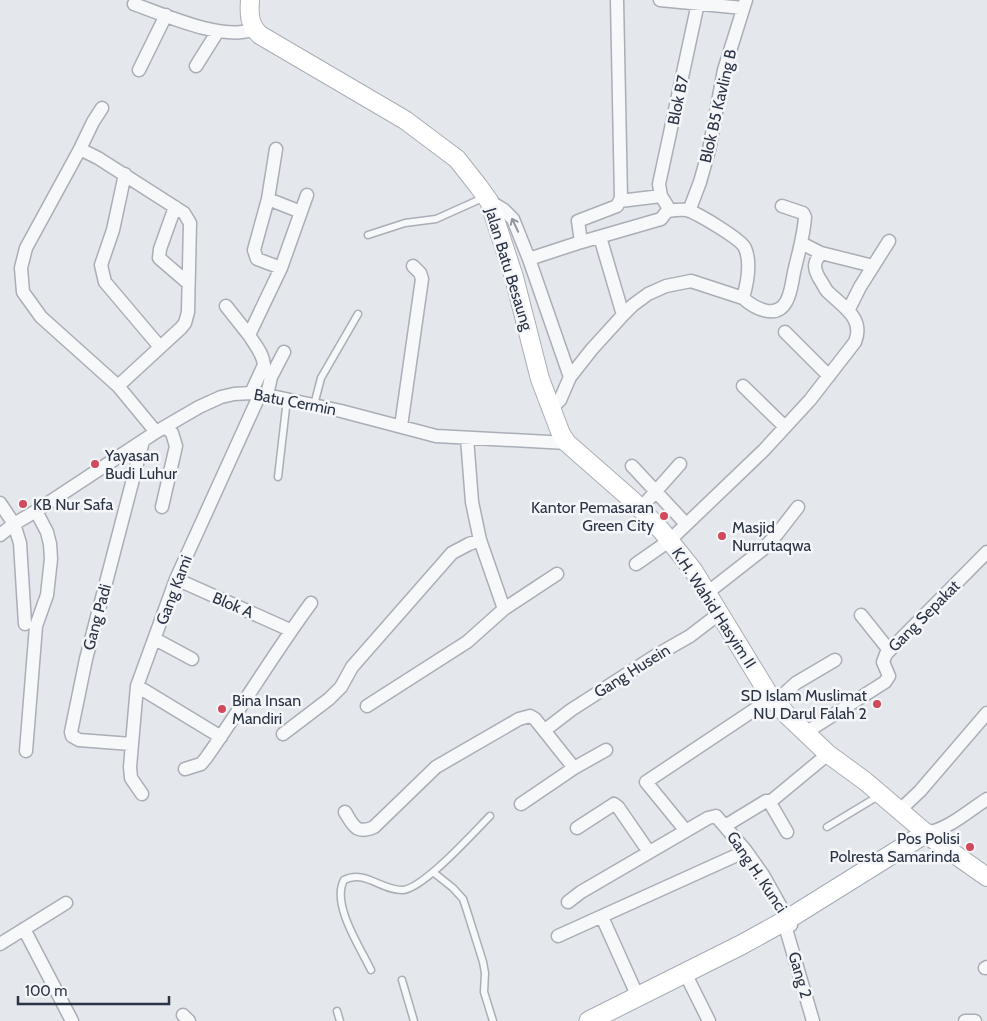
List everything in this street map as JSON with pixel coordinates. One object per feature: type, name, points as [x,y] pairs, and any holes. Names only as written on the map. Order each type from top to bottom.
[{"type":"main road","points":[[608,1021],[689,981],[789,925],[931,834]]},
{"type":"main road","points":[[589,1021],[741,945],[789,925]]},
{"type":"street","points":[[134,4],[210,30],[242,32],[254,29],[250,20],[250,0]]},
{"type":"street","points":[[581,242],[578,221],[617,206],[620,201],[622,187],[620,169],[617,0]]},
{"type":"street","points":[[660,0],[744,4]]},
{"type":"street","name":"Blok B7","points":[[661,196],[659,184],[698,3]]},
{"type":"street","name":"Blok B5 Kavling B","points":[[689,211],[709,150],[724,70],[744,4]]},
{"type":"street","points":[[139,70],[166,15]]},
{"type":"street","name":"Jalan Batu Besaung","points":[[254,29],[405,120],[457,159],[487,199],[514,277],[540,380],[561,434],[567,443]]},
{"type":"street","points":[[196,66],[218,31]]},
{"type":"street","points":[[102,108],[26,248],[21,268],[23,292],[41,316],[118,386],[161,429],[172,433],[176,446],[162,507]]},
{"type":"street","points":[[80,149],[125,174],[184,213],[190,224],[188,312],[185,323],[182,328],[118,386]]},
{"type":"street","points":[[276,149],[268,199],[254,255],[257,259],[281,268]]},
{"type":"street","points":[[125,174],[113,230],[101,265],[101,273],[105,282],[160,347]]},
{"type":"street","points":[[249,335],[281,268],[307,195]]},
{"type":"street","points":[[529,259],[661,219],[667,211],[666,204],[661,196],[620,201]]},
{"type":"street","points":[[268,199],[301,212]]},
{"type":"street","points":[[487,199],[504,210],[513,219],[570,377]]},
{"type":"street","points":[[551,410],[560,400],[570,377],[592,348],[633,305],[648,294],[683,281],[691,281],[743,298],[749,304],[767,311],[780,309],[789,295],[805,224],[805,215],[782,206]]},
{"type":"street","points":[[175,207],[160,249],[159,258],[188,283]]},
{"type":"street","points":[[667,211],[689,211],[730,234],[743,244],[747,255],[747,276],[743,298]]},
{"type":"street","points":[[600,237],[623,315]]},
{"type":"street","points":[[848,311],[889,241]]},
{"type":"street","points":[[801,243],[821,253],[873,266]]},
{"type":"street","points":[[636,564],[669,541],[764,450],[810,400],[846,356],[858,337],[856,320],[825,289],[814,269],[815,261],[821,253]]},
{"type":"street","points":[[401,426],[422,279],[420,273],[413,266]]},
{"type":"street","points":[[226,306],[261,353],[264,365],[259,394]]},
{"type":"street","points":[[785,332],[828,376]]},
{"type":"street","points":[[259,394],[271,378],[284,352]]},
{"type":"street","points":[[743,386],[784,427]]},
{"type":"street","name":"Batu Cermin","points":[[0,535],[161,429],[221,397],[259,394],[287,399],[436,436],[567,443]]},
{"type":"street","name":"Gang Kami","points":[[142,794],[131,778],[131,744],[137,686],[176,579],[259,394]]},
{"type":"street","points":[[467,438],[472,502],[480,540],[504,609]]},
{"type":"street","name":"Gang Padi","points":[[131,744],[78,740],[72,736],[71,732],[86,658],[142,441]]},
{"type":"street","name":"K.H. Wahid Hasyim II","points":[[567,443],[640,509],[693,570],[773,700],[786,715],[828,754],[987,878]]},
{"type":"street","points":[[640,509],[680,464]]},
{"type":"street","points":[[632,466],[686,524]]},
{"type":"street","points":[[0,503],[14,524],[22,551],[25,624]]},
{"type":"street","points":[[707,593],[762,550],[778,534],[798,506]]},
{"type":"street","points":[[26,751],[36,626],[47,595],[50,559],[50,544],[47,532],[36,511]]},
{"type":"street","points":[[282,734],[329,699],[341,687],[352,667],[452,553],[480,540]]},
{"type":"street","name":"Gang Sepakat","points":[[805,733],[885,682],[889,673],[883,659],[889,650],[987,552]]},
{"type":"street","points":[[367,706],[467,642],[504,609],[556,574]]},
{"type":"street","name":"Blok A","points":[[176,579],[290,630]]},
{"type":"street","points":[[185,769],[201,764],[290,630],[311,603]]},
{"type":"street","name":"Gang Husein","points":[[545,730],[571,710],[690,636],[720,613]]},
{"type":"street","points":[[861,615],[889,650]]},
{"type":"street","points":[[155,639],[192,659]]},
{"type":"street","points":[[686,831],[646,782],[835,660]]},
{"type":"street","points":[[137,686],[220,736]]},
{"type":"street","points":[[900,810],[920,791],[987,713]]},
{"type":"street","points":[[345,812],[356,829],[367,830],[374,827],[436,767],[519,719],[530,716],[536,719],[574,768]]},
{"type":"street","points":[[522,804],[574,768],[606,750]]},
{"type":"street","points":[[568,902],[581,892],[712,816],[716,816],[723,822],[766,801],[770,802],[828,754]]},
{"type":"street","points":[[931,834],[958,819],[987,799]]},
{"type":"street","points":[[770,802],[787,832]]},
{"type":"street","points":[[577,828],[614,804],[649,852]]},
{"type":"street","name":"Gang H. Kunci","points":[[723,822],[763,875],[789,925]]},
{"type":"street","points":[[558,936],[746,851]]},
{"type":"street","points":[[0,944],[66,903]]},
{"type":"street","points":[[602,917],[638,997]]},
{"type":"street","name":"Gang 2","points":[[789,925],[813,1021]]},
{"type":"street","points":[[24,929],[72,1021]]},
{"type":"street","points":[[689,981],[709,1021]]},
{"type":"street","points":[[966,1021],[975,1021]]},
{"type":"lane","points":[[368,235],[404,223],[436,219],[487,199]]},
{"type":"lane","points":[[314,405],[321,378],[358,314]]},
{"type":"lane","points":[[278,477],[287,399]]},
{"type":"lane","points":[[827,827],[881,794]]},
{"type":"lane","points":[[371,970],[341,905],[340,892],[344,880],[350,877],[362,877],[395,889],[404,890],[433,872],[490,816]]},
{"type":"lane","points":[[433,872],[453,888],[465,905],[483,962],[485,973],[484,992],[493,1021]]},
{"type":"lane","points":[[402,980],[414,1021]]},
{"type":"lane","points":[[338,1011],[340,1021]]},
{"type":"place","name":"Yayasan Budi Luhur","points":[[95,464]]},
{"type":"place","name":"KB Nur Safa","points":[[23,504]]},
{"type":"place","name":"Kantor Pemasaran Green City","points":[[664,516]]},
{"type":"place","name":"Masjid Nurrutaqwa","points":[[722,536]]},
{"type":"place","name":"SD Islam Muslimat NU Darul Falah 2","points":[[877,704]]},
{"type":"place","name":"Bina Insan Mandiri","points":[[222,709]]},
{"type":"place","name":"Pos Polisi Polresta Samarinda","points":[[970,847]]}]
